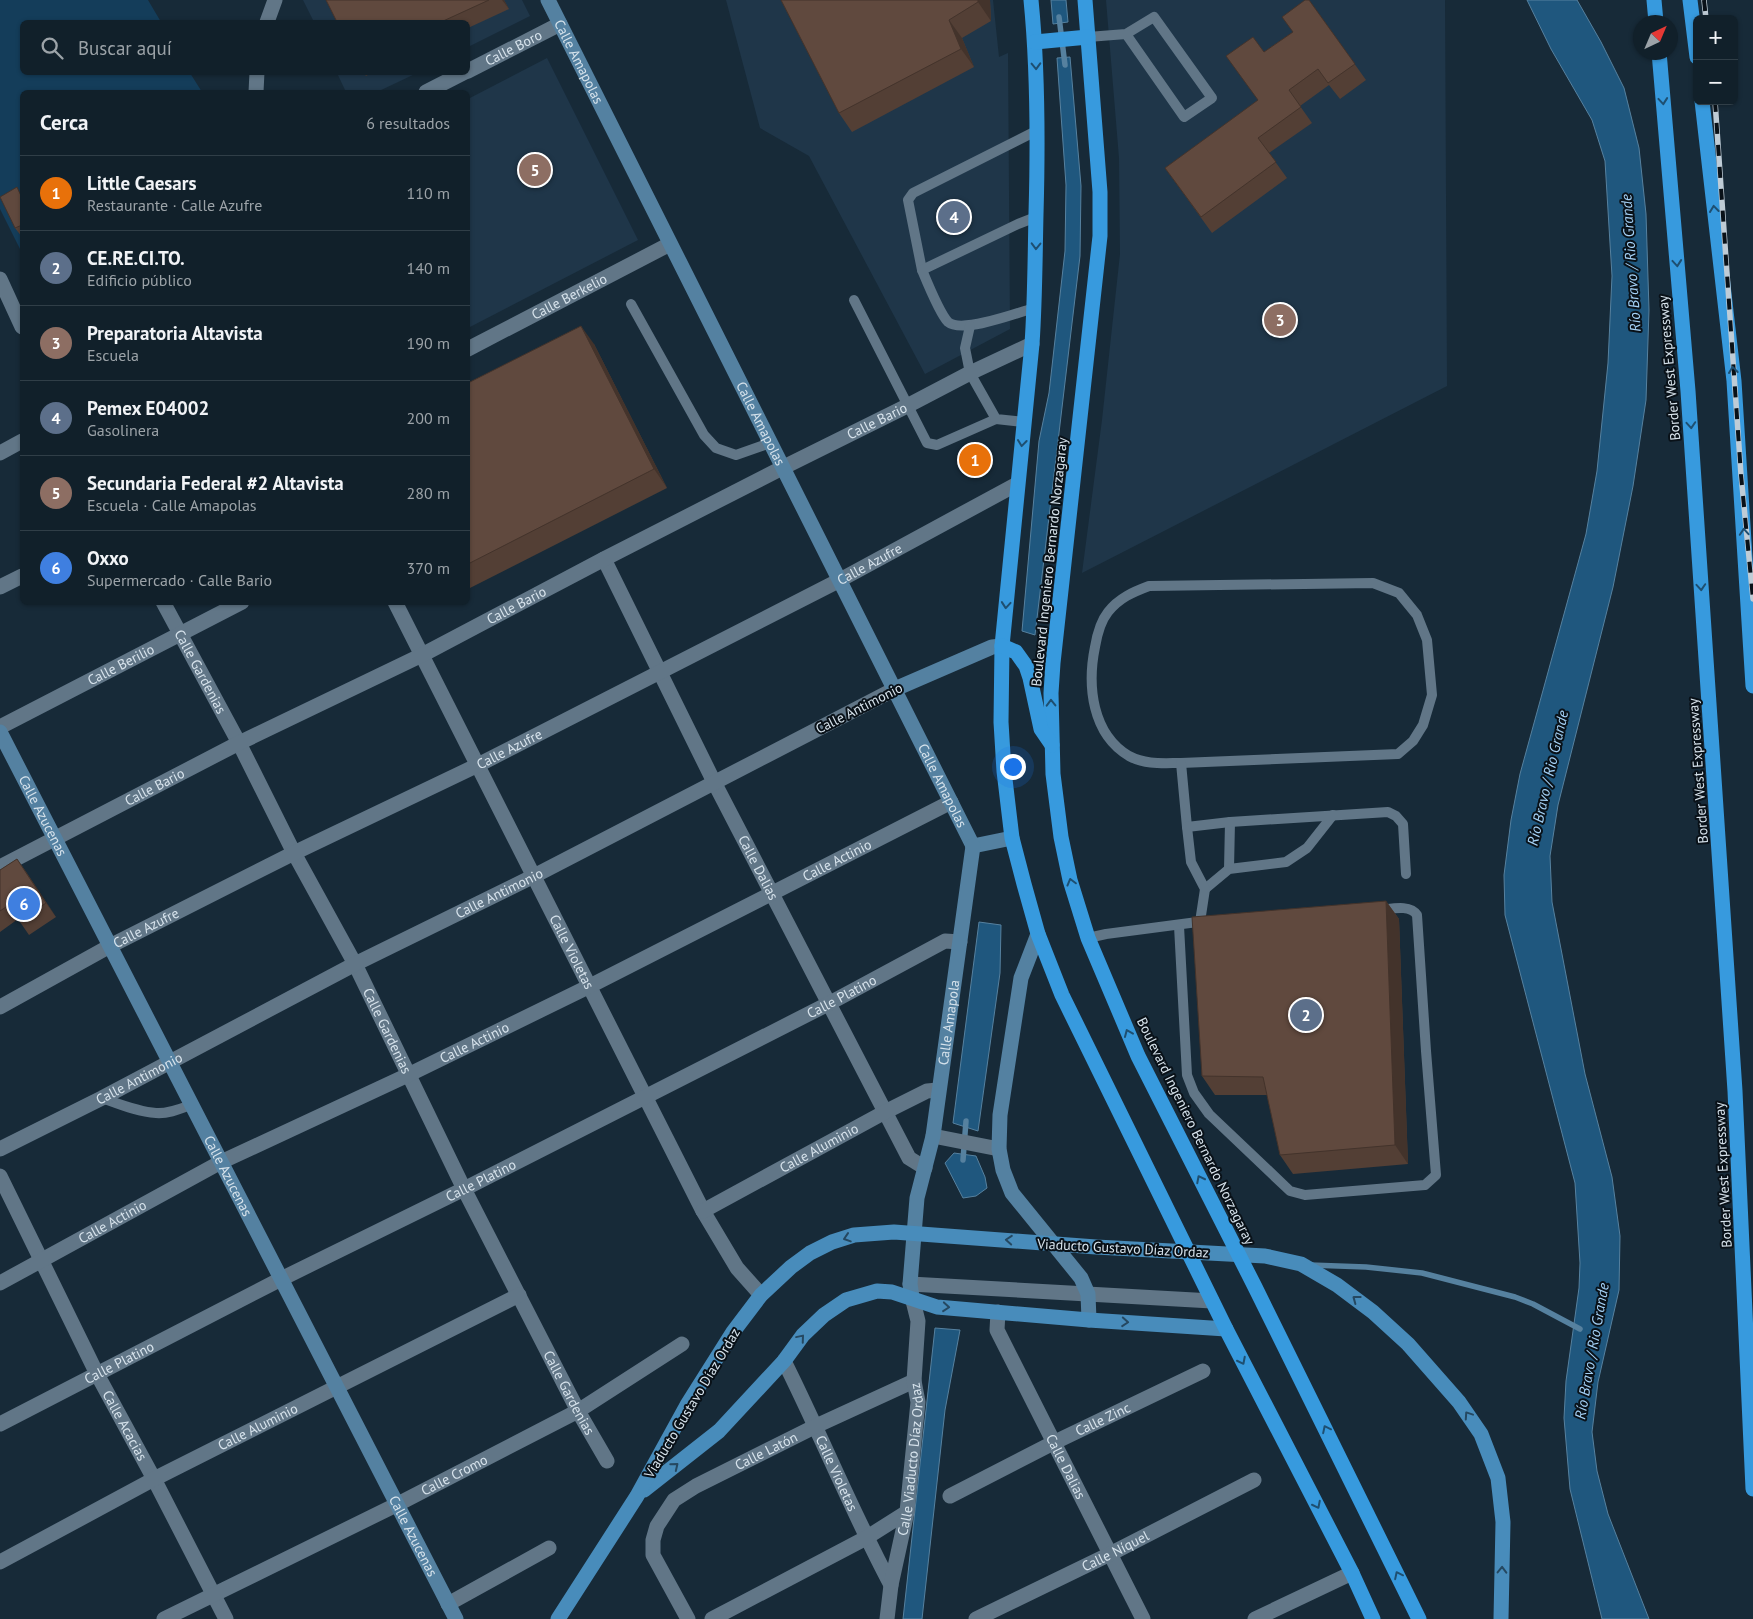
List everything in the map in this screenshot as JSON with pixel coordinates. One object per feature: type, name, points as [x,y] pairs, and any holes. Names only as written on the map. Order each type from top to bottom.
[{"type":"highway","points":[[1031,0],[1035,42],[1038,130],[1034,308],[1002,646],[1004,771],[1012,838],[1038,934],[1062,995],[1170,1218],[1352,1573],[1373,1619]]},
{"type":"highway","name":"Boulevard Ingeniero Bernardo Norzagaray","points":[[1085,0],[1081,38],[1100,192],[1100,236],[1053,663],[1051,694],[1053,774],[1061,837],[1070,880],[1088,938],[1138,1056],[1255,1287],[1419,1619]]},
{"type":"highway","points":[[1654,0],[1655,15]]},
{"type":"highway","points":[[1690,0],[1693,24]]},
{"type":"highway","points":[[1035,42],[1081,38]]},
{"type":"highway","name":"Border West Expressway","points":[[1660,60],[1688,391],[1734,1072],[1753,1489]]},
{"type":"highway","points":[[1702,105],[1734,381],[1753,686]]},
{"type":"highway","points":[[1002,646],[1016,652],[1026,666],[1041,729],[1052,745]]},
{"type":"main road","name":"Viaducto Gustavo Díaz Ordaz","points":[[558,1619],[637,1496],[687,1405],[733,1332],[761,1295],[790,1267],[832,1242],[854,1235],[894,1232],[1096,1247],[1265,1256],[1301,1264],[1338,1285],[1373,1312],[1408,1344],[1458,1402],[1481,1434],[1498,1478],[1503,1522],[1501,1619]]},
{"type":"main road","name":"Viaducto Gustavo Díaz Ordaz","points":[[637,1496],[718,1430],[784,1361],[803,1335],[824,1315],[846,1300],[877,1291],[892,1292],[911,1285],[937,1307],[1226,1329]]},
{"type":"street","points":[[268,20],[275,0]]},
{"type":"street","name":"Calle Amapolas","points":[[548,0],[973,846]]},
{"type":"street","name":"Calle Boro","points":[[470,70],[560,24]]},
{"type":"street","points":[[256,90],[257,75]]},
{"type":"street","name":"Calle Boro","points":[[430,90],[460,75]]},
{"type":"street","name":"Calle Berkelio","points":[[470,348],[670,244]]},
{"type":"street","points":[[0,279],[12,310],[20,324]]},
{"type":"street","name":"Calle Bario","points":[[0,867],[239,743],[422,655],[782,468],[970,373],[1032,344]]},
{"type":"street","points":[[0,453],[20,442]]},
{"type":"street","name":"Calle Azufre","points":[[0,1007],[110,946],[294,853],[478,765],[840,580],[1017,484]]},
{"type":"street","name":"Calle Dalias","points":[[604,559],[714,782],[909,1158],[925,1168]]},
{"type":"street","points":[[0,587],[20,577]]},
{"type":"street","name":"Calle Gardenias","points":[[165,605],[354,964],[464,1189],[578,1411],[607,1461]]},
{"type":"street","name":"Calle Berilio","points":[[0,727],[236,605]]},
{"type":"street","name":"Calle Violetas","points":[[397,605],[703,1211],[737,1268],[761,1295]]},
{"type":"street","name":"Calle Antimonio","points":[[0,1149],[102,1098],[354,964],[534,876],[895,688],[992,647],[1002,646]]},
{"type":"street","name":"Calle Azucenas","points":[[0,732],[456,1619]]},
{"type":"street","name":"Calle Actinio","points":[[0,1283],[221,1162],[408,1075],[590,986],[951,802]]},
{"type":"street","points":[[973,846],[1012,838]]},
{"type":"street","name":"Calle Amapola","points":[[911,1285],[917,1198],[933,1136],[973,846]]},
{"type":"street","points":[[1038,934],[1021,978],[1000,1115],[999,1148],[1003,1170],[1012,1193],[1081,1278],[1088,1294],[1089,1320]]},
{"type":"street","name":"Calle Platino","points":[[0,1424],[281,1279],[646,1097],[946,941],[960,942]]},
{"type":"street","name":"Calle Aluminio","points":[[703,1211],[885,1112],[928,1091],[938,1090]]},
{"type":"street","points":[[933,1136],[999,1148]]},
{"type":"street","name":"Calle Acacias","points":[[0,1176],[97,1374],[154,1479],[226,1619]]},
{"type":"street","points":[[911,1285],[1212,1301]]},
{"type":"street","name":"Calle Viaducto Díaz Ordaz","points":[[887,1619],[891,1585],[907,1512],[918,1402],[914,1381],[918,1321],[911,1285]]},
{"type":"street","name":"Calle Aluminio","points":[[0,1562],[154,1479],[519,1295]]},
{"type":"street","name":"Calle Dalias","points":[[998,1312],[997,1330],[1143,1619]]},
{"type":"street","name":"Calle Cromo","points":[[164,1619],[398,1504],[578,1411],[682,1344]]},
{"type":"street","name":"Calle Violetas","points":[[784,1361],[816,1426],[866,1538],[891,1585]]},
{"type":"street","name":"Calle Zinc","points":[[950,1496],[1053,1443],[1203,1371]]},
{"type":"street","name":"Calle Latón","points":[[688,1619],[653,1554],[653,1540],[657,1526],[674,1500],[696,1486],[816,1426],[914,1381]]},
{"type":"street","name":"Calle Níquel","points":[[976,1619],[1110,1554],[1254,1480]]},
{"type":"street","points":[[712,1619],[866,1538],[907,1512]]},
{"type":"street","points":[[448,1604],[549,1548]]},
{"type":"street","points":[[1255,1619],[1352,1573]]},
{"type":"lane","points":[[1081,38],[1126,34],[1154,17],[1212,98],[1184,117],[1126,34]]},
{"type":"lane","points":[[1034,308],[970,326],[956,326],[946,320],[922,270],[908,200],[914,192],[1038,130]]},
{"type":"lane","points":[[922,270],[1018,224],[1036,218]]},
{"type":"lane","points":[[854,300],[927,443],[937,445],[996,419],[1024,422]]},
{"type":"lane","points":[[631,304],[704,435],[716,448],[736,455],[770,443]]},
{"type":"lane","points":[[970,326],[965,348],[970,373],[996,419]]},
{"type":"lane","points":[[1373,583],[1399,593],[1417,615],[1427,640],[1432,695],[1423,725],[1413,741],[1398,754],[1181,763],[1148,763],[1130,756],[1111,741],[1097,716],[1092,695],[1092,662],[1098,630],[1107,613],[1128,594],[1149,586],[1373,583]]},
{"type":"lane","points":[[1181,763],[1191,862],[1205,889],[1200,922]]},
{"type":"lane","points":[[1187,826],[1388,812],[1396,816],[1403,824],[1406,874]]},
{"type":"lane","points":[[1205,889],[1229,869],[1286,862],[1307,848],[1333,815]]},
{"type":"lane","points":[[1229,869],[1230,822]]},
{"type":"lane","points":[[1179,926],[1187,1074],[1194,1093],[1209,1114],[1290,1191],[1305,1195],[1425,1185],[1436,1175],[1417,915],[1414,910],[1409,908],[1369,911]]},
{"type":"lane","points":[[1088,938],[1106,934],[1220,920]]},
{"type":"lane","points":[[102,1098],[120,1105],[156,1113],[174,1111],[191,1105]]},
{"type":"shaded area","points":[[0,0],[148,0],[160,20],[20,20],[20,75],[191,75],[201,90],[20,90],[20,249],[0,209]]},
{"type":"shaded area","points":[[303,0],[522,0],[530,16],[470,46],[470,20],[313,20]]},
{"type":"shaded area","points":[[726,0],[993,0],[999,57],[1008,53],[1010,329],[925,374],[809,156],[760,128]]},
{"type":"shaded area","points":[[1106,0],[1445,0],[1447,386],[1082,573],[1102,420],[1120,254],[1119,158]]},
{"type":"shaded area","points":[[547,58],[638,240],[470,327],[470,98]]},
{"type":"shaded area","points":[[338,75],[413,75],[381,90],[345,90]]},
{"type":"water","points":[[1051,0],[1066,0],[1068,22],[1053,24]]},
{"type":"water","name":"Río Bravo / Rio Grande","points":[[1527,0],[1577,0],[1601,42],[1624,88],[1639,148],[1646,214],[1649,310],[1646,400],[1633,486],[1613,587],[1558,805],[1550,856],[1552,902],[1585,1074],[1612,1177],[1620,1236],[1619,1290],[1598,1382],[1592,1432],[1597,1471],[1608,1514],[1649,1619],[1602,1619],[1570,1489],[1564,1418],[1566,1381],[1579,1288],[1580,1263],[1575,1183],[1505,915],[1504,875],[1511,820],[1520,774],[1586,534],[1597,471],[1608,363],[1612,276],[1605,161],[1592,120],[1551,49]]},
{"type":"water","points":[[1070,57],[1081,186],[1080,256],[1035,635],[1022,631],[1039,441],[1049,393],[1065,251],[1066,185],[1057,58]]},
{"type":"water","points":[[979,922],[1001,925],[1000,973],[978,1131],[953,1123]]},
{"type":"water","points":[[954,1153],[976,1156],[985,1177],[987,1188],[976,1196],[963,1198],[945,1163]]},
{"type":"water","points":[[935,1328],[960,1330],[945,1410],[922,1619],[903,1619]]},
{"type":"building","points":[[326,0],[489,0],[445,20],[336,20]]},
{"type":"building","points":[[781,0],[978,0],[978,2],[949,20],[961,49],[839,113]]},
{"type":"building","points":[[1305,0],[1309,0],[1355,64],[1328,83],[1318,69],[1289,90],[1301,107],[1258,138],[1276,162],[1201,217],[1165,168],[1258,100],[1226,56],[1253,37],[1264,52],[1293,32],[1282,17]]},
{"type":"building","points":[[17,187],[20,194],[20,226],[15,228],[0,197]]},
{"type":"building","points":[[581,326],[654,469],[470,563],[470,382]]},
{"type":"building","points":[[17,859],[46,903],[20,921],[9,905],[0,911],[0,870]]},
{"type":"building","points":[[1386,901],[1395,1145],[1280,1155],[1263,1077],[1202,1076],[1192,917]]},
{"type":"waterway","points":[[1059,17],[1065,65]]},
{"type":"waterway","points":[[963,1160],[966,1121]]},
{"type":"waterway","name":"Río Bravo / Rio Grande","points":[[1310,1265],[1366,1267],[1422,1273],[1515,1297],[1533,1304],[1580,1329]]},
{"type":"railway","points":[[1704,0],[1706,15]]},
{"type":"railway","points":[[1715,105],[1741,475],[1753,599]]},
{"type":"place","name":"Secundaria Federal #2 Altavista","points":[[535,170]]},
{"type":"place","name":"Pemex E04002","points":[[954,217]]},
{"type":"place","name":"Preparatoria Altavista","points":[[1280,320]]},
{"type":"place","name":"Little Caesars","points":[[975,460]]},
{"type":"place","name":"Oxxo","points":[[24,904]]},
{"type":"place","name":"CE.RE.CI.TO.","points":[[1306,1015]]}]
